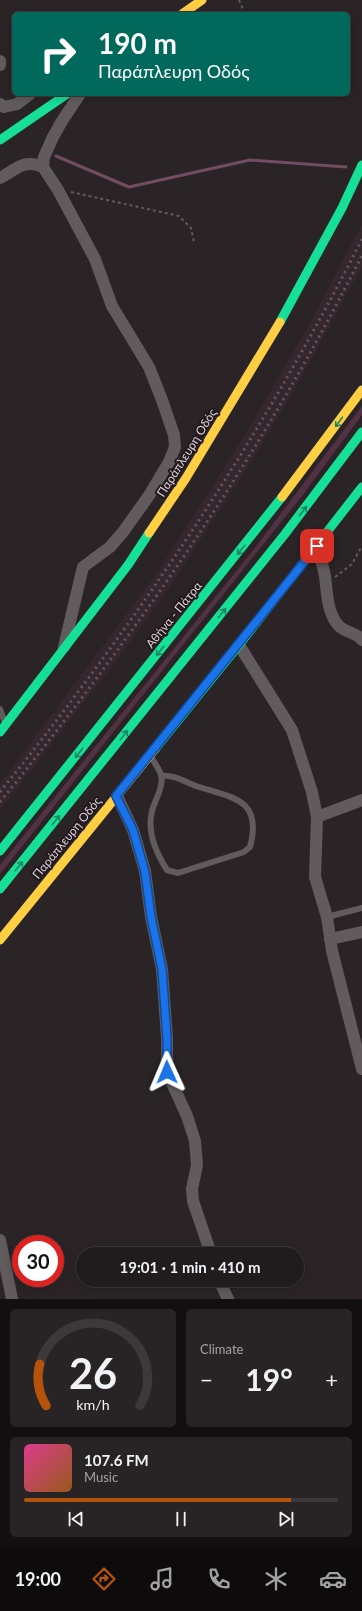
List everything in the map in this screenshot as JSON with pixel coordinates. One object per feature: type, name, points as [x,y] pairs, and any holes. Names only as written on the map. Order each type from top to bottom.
[{"type":"main road","points":[[185,12],[202,0]]},
{"type":"main road","points":[[0,140],[64,96]]},
{"type":"main road","name":"Παράπλευρη Οδός","points":[[3,728],[63,652],[143,545],[214,434],[268,344],[342,208],[362,165]]},
{"type":"main road","name":"Αθήνα - Πάτρα","points":[[0,850],[266,519],[362,390]]},
{"type":"main road","points":[[0,890],[285,534],[362,432]]},
{"type":"main road","name":"Παράπλευρη Οδός","points":[[0,940],[238,645],[362,487]]},
{"type":"street","points":[[0,104],[4,107],[11,106],[27,96]]},
{"type":"street","points":[[43,167],[44,158],[54,137],[79,96]]},
{"type":"street","points":[[0,178],[25,164],[34,163],[43,167],[58,190],[95,259],[112,306],[153,377],[174,435],[175,447],[172,457],[148,497],[123,532],[107,550],[83,567],[63,652]]},
{"type":"street","points":[[317,546],[330,604],[338,625],[358,635],[362,640]]},
{"type":"street","points":[[238,645],[292,730],[312,792],[317,817],[315,877],[327,917],[332,950],[362,1069]]},
{"type":"street","points":[[116,796],[133,830],[145,872],[151,917],[162,969],[167,1038],[167,1072],[187,1116],[195,1141],[197,1165],[192,1189],[193,1201],[209,1247]]},
{"type":"street","points":[[317,817],[362,800]]},
{"type":"street","points":[[330,939],[362,932]]},
{"type":"street","points":[[0,1240],[12,1299]]},
{"type":"street","points":[[222,1287],[228,1299]]},
{"type":"lane","points":[[0,709],[3,728]]},
{"type":"lane","points":[[149,754],[161,776],[159,790],[152,812],[150,832],[159,858],[167,870],[178,873],[244,852],[250,847],[253,828],[252,820],[250,812],[244,802],[181,781],[168,775],[161,776]]},
{"type":"lane","points":[[327,917],[362,908]]},
{"type":"path","points":[[239,0],[244,12]]},
{"type":"path","points":[[58,190],[179,216],[192,228],[194,242]]},
{"type":"path","points":[[325,581],[348,567],[355,560],[362,546]]},
{"type":"shaded area","points":[[362,224],[362,267],[296,387],[251,462],[165,594],[117,660],[0,810],[0,784],[154,577],[240,443],[310,323]]},
{"type":"shaded area","points":[[362,406],[362,415],[302,496],[0,874],[0,865],[254,549]]},
{"type":"waterway","points":[[56,156],[129,187],[250,160],[346,167]]},
{"type":"railway","points":[[0,792],[101,661],[196,525],[283,385],[362,239]]},
{"type":"railway","points":[[0,802],[101,672],[196,538],[284,399],[324,328],[362,255]]},
{"type":"traffic: fast","points":[[0,140],[64,96]]},
{"type":"traffic: fast","points":[[280,322],[342,208],[362,165]]},
{"type":"traffic: fast","points":[[0,889],[285,534],[362,432]]},
{"type":"traffic: fast","points":[[155,749],[239,645],[362,487]]},
{"type":"traffic: fast","points":[[0,851],[282,497]]},
{"type":"traffic: fast","points":[[0,732],[128,565],[149,533]]},
{"type":"traffic: slow","points":[[185,12],[202,0]]},
{"type":"traffic: slow","points":[[149,533],[186,478],[280,322]]},
{"type":"traffic: slow","points":[[282,497],[362,390]]},
{"type":"traffic: slow","points":[[0,940],[155,749]]},
{"type":"route","points":[[167,1072],[167,1038],[162,969],[151,917],[145,872],[133,830],[116,796],[317,546]]}]
